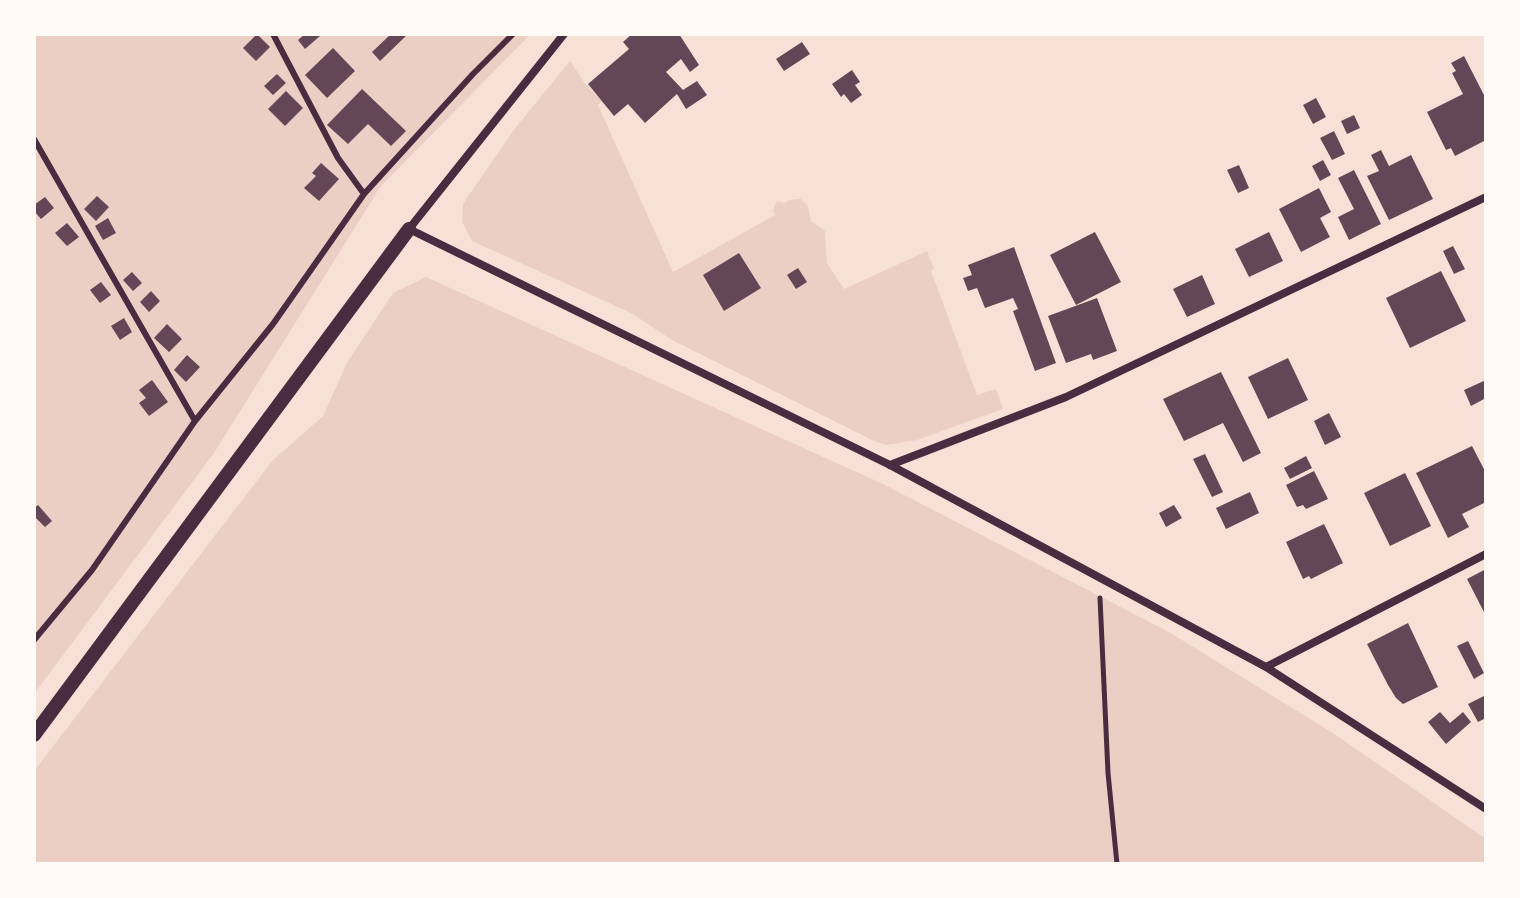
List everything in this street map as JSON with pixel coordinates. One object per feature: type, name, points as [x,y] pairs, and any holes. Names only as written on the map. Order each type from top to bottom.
[{"type":"street","points":[[34,735],[409,229],[564,34]]},
{"type":"street","points":[[890,465],[1066,397],[1486,197]]},
{"type":"street","points":[[409,229],[890,465],[1266,667],[1486,809]]},
{"type":"street","points":[[1266,667],[1486,554]]},
{"type":"lane","points":[[273,34],[338,158],[364,194]]},
{"type":"lane","points":[[34,640],[92,570],[195,421],[273,324],[364,194],[513,34]]},
{"type":"lane","points":[[34,139],[195,421]]},
{"type":"path","points":[[1099,578],[1108,773],[1117,864]]},
{"type":"shaded area","points":[[34,34],[531,34],[381,186],[214,453],[34,694]]},
{"type":"shaded area","points":[[570,61],[586,85],[602,101],[598,105],[673,272],[775,215],[773,211],[777,201],[785,203],[801,199],[808,206],[811,221],[825,231],[827,263],[844,289],[927,251],[934,269],[931,271],[977,395],[996,389],[1003,409],[917,440],[886,445],[672,340],[631,313],[472,241],[462,222],[466,199],[516,127]]},
{"type":"shaded area","points":[[426,277],[883,484],[1169,632],[1336,735],[1486,839],[1486,864],[34,864],[34,771],[273,460],[323,416],[348,361],[393,293]]},
{"type":"building","points":[[257,34],[270,47],[256,61],[243,48]]},
{"type":"building","points":[[305,34],[320,36],[305,49],[298,40]]},
{"type":"building","points":[[391,34],[408,34],[380,61],[372,52]]},
{"type":"building","points":[[632,34],[679,34],[699,65],[690,72],[681,59],[666,72],[683,90],[697,81],[707,95],[686,109],[677,94],[645,123],[628,104],[614,116],[588,84],[629,49],[623,42]]},
{"type":"building","points":[[802,42],[810,54],[784,71],[776,59]]},
{"type":"building","points":[[333,48],[355,71],[327,98],[305,75]]},
{"type":"building","points":[[1464,56],[1486,99],[1486,140],[1455,156],[1451,148],[1446,150],[1427,112],[1463,94],[1452,73],[1456,71],[1451,63]]},
{"type":"building","points":[[852,70],[860,82],[855,85],[862,95],[851,103],[844,94],[841,97],[832,84]]},
{"type":"building","points":[[277,74],[286,83],[273,95],[264,86]]},
{"type":"building","points":[[362,89],[406,131],[391,146],[368,124],[348,144],[327,125]]},
{"type":"building","points":[[286,91],[303,108],[285,126],[268,109]]},
{"type":"building","points":[[1316,98],[1326,117],[1313,124],[1303,105]]},
{"type":"building","points":[[1354,115],[1360,128],[1347,134],[1341,121]]},
{"type":"building","points":[[1334,131],[1345,154],[1332,160],[1320,138]]},
{"type":"building","points":[[1381,150],[1389,166],[1411,155],[1433,199],[1389,220],[1367,176],[1379,171],[1371,155]]},
{"type":"building","points":[[1323,160],[1331,175],[1320,181],[1312,166]]},
{"type":"building","points":[[321,163],[339,179],[319,201],[304,188],[316,176],[312,173]]},
{"type":"building","points":[[1239,165],[1249,188],[1238,193],[1227,170]]},
{"type":"building","points":[[1354,170],[1381,224],[1349,240],[1338,217],[1354,209],[1338,178]]},
{"type":"building","points":[[1319,188],[1331,212],[1320,218],[1330,237],[1301,252],[1279,209]]},
{"type":"building","points":[[97,196],[109,207],[96,221],[84,209]]},
{"type":"building","points":[[45,197],[54,208],[41,219],[34,211],[34,205]]},
{"type":"building","points":[[108,218],[116,233],[103,240],[95,226]]},
{"type":"building","points":[[67,223],[79,237],[67,246],[55,233]]},
{"type":"building","points":[[1095,232],[1121,282],[1076,305],[1050,255]]},
{"type":"building","points":[[1269,232],[1283,261],[1249,277],[1235,249]]},
{"type":"building","points":[[1453,246],[1465,269],[1454,274],[1443,251]]},
{"type":"building","points":[[1014,247],[1056,363],[1035,371],[1013,311],[1018,309],[1013,298],[985,308],[977,288],[968,291],[963,278],[972,275],[968,265]]},
{"type":"building","points":[[739,253],[761,288],[724,311],[703,275]]},
{"type":"building","points":[[798,268],[807,282],[796,289],[787,275]]},
{"type":"building","points":[[1441,271],[1466,321],[1410,348],[1386,298]]},
{"type":"building","points":[[132,272],[142,283],[133,291],[123,280]]},
{"type":"building","points":[[1202,275],[1215,304],[1187,317],[1173,289]]},
{"type":"building","points":[[101,282],[111,295],[100,303],[90,290]]},
{"type":"building","points":[[151,291],[160,301],[149,312],[140,302]]},
{"type":"building","points":[[1097,298],[1117,351],[1093,360],[1091,354],[1066,363],[1048,316]]},
{"type":"building","points":[[124,318],[132,332],[120,340],[111,326]]},
{"type":"building","points":[[167,324],[182,339],[169,352],[154,338]]},
{"type":"building","points":[[187,355],[200,367],[186,382],[174,370]]},
{"type":"building","points":[[1288,358],[1308,400],[1268,419],[1248,377]]},
{"type":"building","points":[[1221,372],[1261,453],[1243,462],[1223,423],[1184,441],[1163,399]]},
{"type":"building","points":[[152,380],[168,402],[149,416],[139,403],[146,398],[139,390]]},
{"type":"building","points":[[1486,380],[1486,398],[1471,406],[1464,390]]},
{"type":"building","points":[[1329,413],[1341,437],[1325,445],[1314,421]]},
{"type":"building","points":[[1472,446],[1486,473],[1486,502],[1462,514],[1469,527],[1448,538],[1416,473]]},
{"type":"building","points":[[1205,454],[1223,492],[1212,497],[1193,459]]},
{"type":"building","points":[[1306,456],[1312,468],[1290,479],[1284,468]]},
{"type":"building","points":[[1314,471],[1328,499],[1306,509],[1303,505],[1297,507],[1286,485]]},
{"type":"building","points":[[1405,473],[1431,526],[1390,546],[1364,493]]},
{"type":"building","points":[[1250,492],[1259,513],[1226,529],[1216,508]]},
{"type":"building","points":[[38,505],[52,521],[45,527],[34,516],[34,508]]},
{"type":"building","points":[[1174,505],[1182,518],[1166,527],[1159,513]]},
{"type":"building","points":[[1324,524],[1343,563],[1311,579],[1309,576],[1303,579],[1286,542]]},
{"type":"building","points":[[1486,569],[1486,616],[1467,579]]},
{"type":"building","points":[[1408,623],[1438,687],[1403,704],[1388,685],[1367,644]]},
{"type":"building","points":[[1468,641],[1484,673],[1474,679],[1457,646]]},
{"type":"building","points":[[1486,695],[1486,718],[1478,722],[1468,704]]},
{"type":"building","points":[[1440,712],[1450,723],[1463,712],[1471,722],[1446,744],[1428,722]]}]
